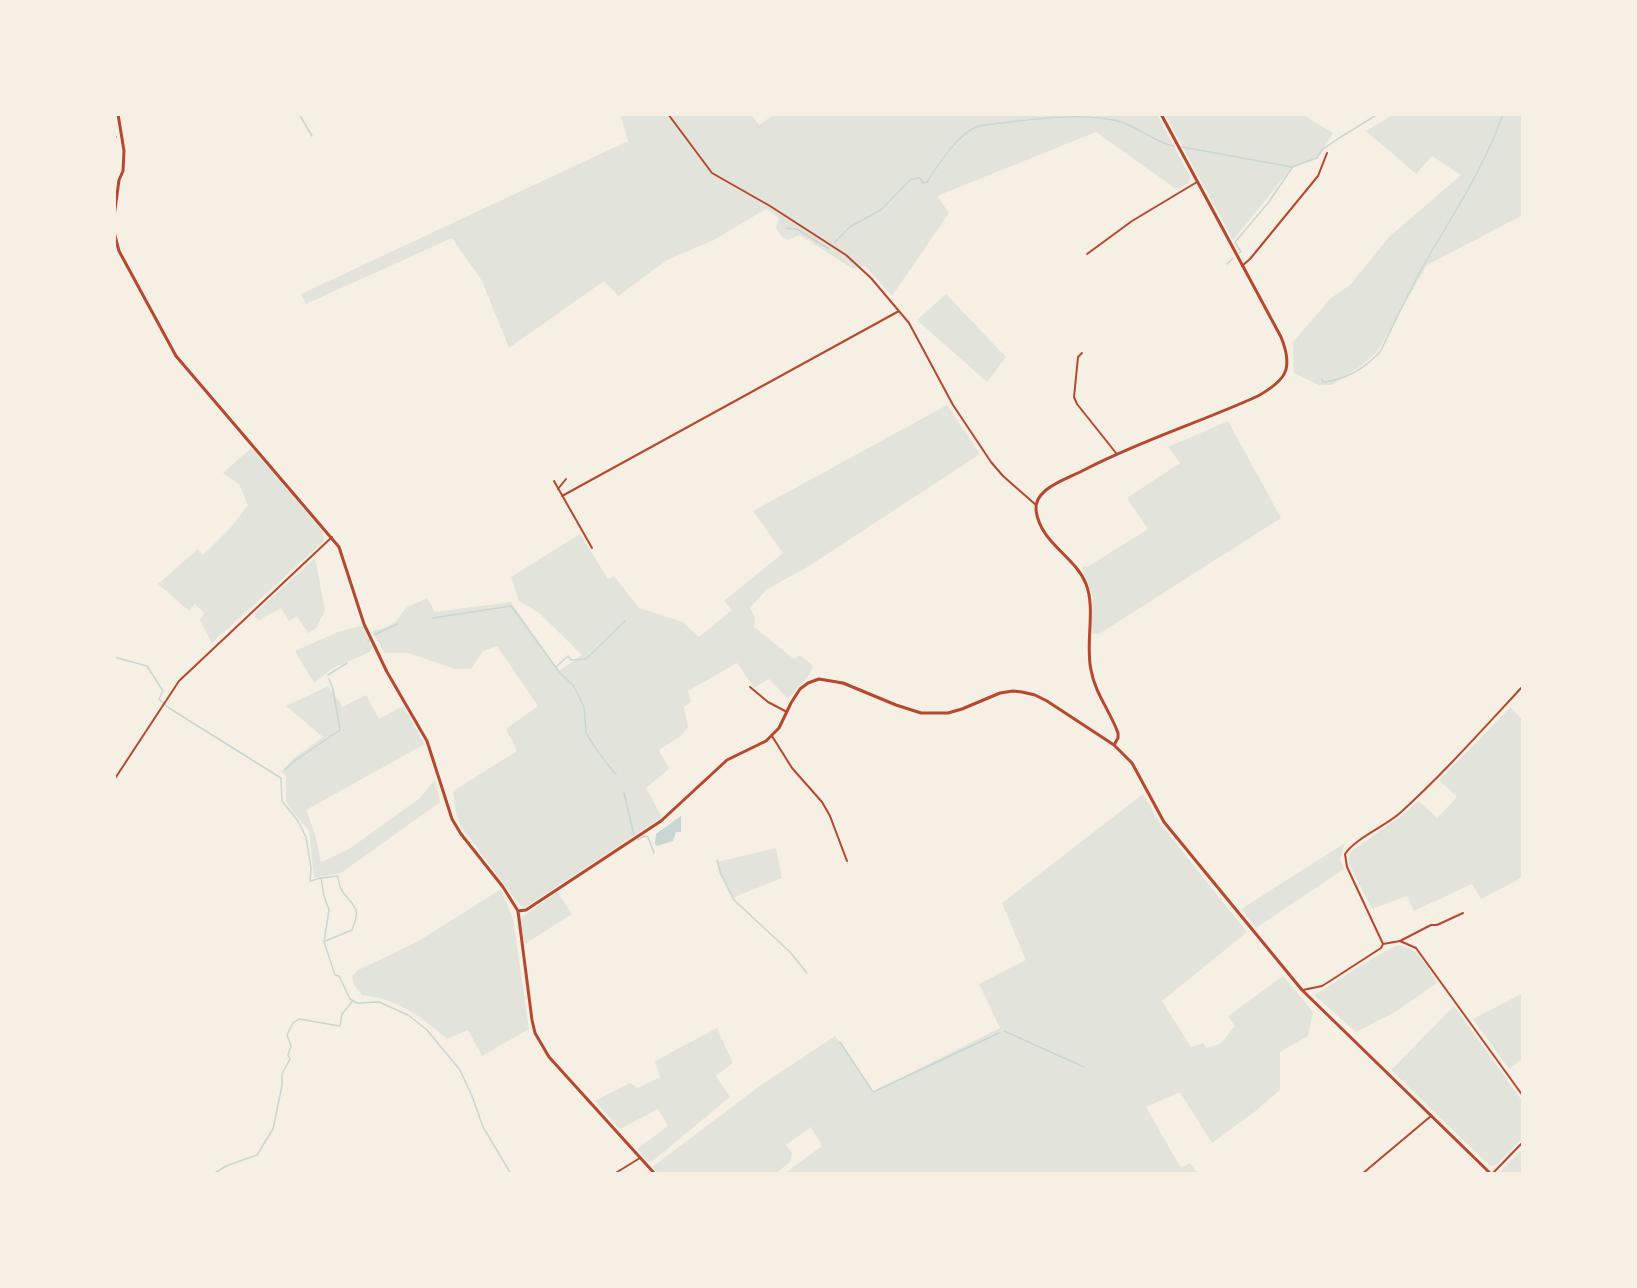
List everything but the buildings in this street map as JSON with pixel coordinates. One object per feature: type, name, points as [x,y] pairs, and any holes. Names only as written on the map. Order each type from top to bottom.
[{"type":"street","points":[[114,217],[116,179],[123,171],[124,151],[118,114]]},
{"type":"street","points":[[668,114],[707,169],[846,255],[871,278],[909,323],[953,405],[991,462],[1003,476],[1036,504]]},
{"type":"street","points":[[1114,745],[1118,733],[1098,692],[1090,669],[1089,594],[1076,567],[1052,544],[1037,515],[1036,504],[1051,487],[1116,453],[1243,403],[1280,382],[1287,367],[1287,351],[1161,114]]},
{"type":"street","points":[[1242,266],[1318,176],[1327,153]]},
{"type":"street","points":[[1087,254],[1132,221],[1197,182]]},
{"type":"street","points":[[114,232],[119,251],[170,345],[183,364],[332,537],[345,560],[364,624],[387,672],[427,741],[452,819],[503,887],[518,911],[532,1020],[541,1045],[549,1057],[655,1174]]},
{"type":"street","points":[[562,496],[899,311]]},
{"type":"street","points":[[1082,353],[1078,357],[1074,397],[1077,404],[1116,453]]},
{"type":"street","points":[[558,489],[566,479]]},
{"type":"street","points":[[554,482],[592,548]]},
{"type":"street","points":[[114,780],[162,705],[189,670],[332,537]]},
{"type":"street","points":[[518,911],[526,910],[661,821],[727,760],[772,736],[779,728],[800,690],[808,683],[819,679],[843,683],[921,713],[948,713],[1000,693],[1013,691],[1035,695],[1114,745],[1132,763],[1164,822],[1302,990],[1491,1174],[1523,1142]]},
{"type":"street","points":[[1383,944],[1347,867],[1345,854],[1348,848],[1398,814],[1523,686]]},
{"type":"street","points":[[750,687],[768,702],[787,712]]},
{"type":"street","points":[[772,736],[792,768],[822,802],[830,816],[847,861]]},
{"type":"street","points":[[1302,990],[1322,986],[1381,948],[1383,944],[1400,941],[1431,925],[1437,925],[1463,913]]},
{"type":"street","points":[[1400,941],[1416,948],[1425,958],[1523,1096]]},
{"type":"street","points":[[1362,1174],[1431,1116]]},
{"type":"street","points":[[614,1174],[640,1158]]},
{"type":"shaded area","points":[[620,114],[751,114],[759,125],[775,114],[1157,114],[1190,177],[1189,183],[1176,189],[1096,132],[937,196],[949,213],[892,296],[865,266],[853,269],[800,235],[788,240],[782,237],[776,228],[779,218],[766,209],[714,240],[667,260],[618,296],[604,281],[509,348],[482,281],[452,238],[306,304],[301,294],[628,141]]},
{"type":"shaded area","points":[[1165,114],[1302,114],[1333,133],[1317,158],[1292,167],[1233,240]]},
{"type":"shaded area","points":[[1394,114],[1523,114],[1523,215],[1427,265],[1377,352],[1361,366],[1332,385],[1319,385],[1294,373],[1293,342],[1331,298],[1350,285],[1389,237],[1461,175],[1432,156],[1416,174],[1366,131]]},
{"type":"shaded area","points":[[946,294],[1006,357],[987,382],[917,320]]},
{"type":"shaded area","points":[[947,405],[980,454],[806,568],[767,589],[750,608],[755,617],[754,627],[794,659],[800,655],[813,666],[810,674],[788,699],[769,679],[754,688],[737,663],[688,691],[691,702],[684,707],[688,727],[682,735],[659,750],[669,769],[646,788],[662,817],[524,908],[520,906],[460,825],[453,791],[517,751],[506,729],[538,706],[497,646],[483,651],[471,669],[455,669],[408,653],[384,653],[372,631],[385,628],[395,622],[407,607],[427,598],[435,612],[511,602],[559,671],[582,655],[538,612],[519,601],[511,577],[580,534],[608,579],[614,576],[639,608],[683,622],[699,637],[732,610],[724,601],[783,553],[753,511]]},
{"type":"shaded area","points":[[1228,421],[1281,518],[1099,634],[1091,634],[1093,598],[1082,567],[1089,566],[1148,529],[1127,498],[1180,463],[1168,447]]},
{"type":"shaded area","points":[[251,448],[323,531],[324,541],[212,643],[200,620],[204,613],[195,604],[189,611],[158,584],[198,549],[203,555],[232,526],[248,505],[239,484],[223,473]]},
{"type":"shaded area","points":[[315,558],[325,610],[316,628],[308,633],[297,616],[289,621],[281,608],[259,620],[255,617],[255,613]]},
{"type":"shaded area","points":[[363,626],[373,648],[370,652],[333,668],[314,683],[295,651],[338,632]]},
{"type":"shaded area","points":[[328,686],[343,707],[366,695],[379,719],[403,706],[425,744],[306,810],[315,834],[321,862],[349,849],[420,798],[435,779],[440,802],[341,873],[314,878],[309,831],[289,807],[286,800],[286,776],[281,772],[294,758],[323,737],[286,706]]},
{"type":"shaded area","points":[[1511,707],[1523,721],[1523,877],[1481,899],[1472,884],[1414,911],[1407,896],[1372,909],[1349,864],[1352,851],[1419,801],[1437,818],[1457,797],[1439,780]]},
{"type":"shaded area","points":[[1143,794],[1159,822],[1247,932],[1162,1001],[1191,1047],[1204,1043],[1206,1048],[1220,1044],[1235,1026],[1228,1016],[1283,976],[1313,1012],[1308,1036],[1280,1052],[1280,1090],[1212,1143],[1180,1092],[1146,1107],[1181,1168],[1190,1163],[1198,1174],[784,1174],[822,1146],[811,1127],[786,1145],[792,1153],[790,1162],[775,1174],[659,1174],[652,1167],[761,1085],[835,1036],[873,1092],[1000,1028],[979,984],[1026,960],[1002,903]]},
{"type":"shaded area","points":[[681,816],[681,832],[676,832],[673,841],[657,846],[655,844],[656,834]]},
{"type":"shaded area","points":[[1345,843],[1340,859],[1344,869],[1256,928],[1241,909]]},
{"type":"shaded area","points":[[776,848],[782,878],[732,898],[719,873],[717,862]]},
{"type":"shaded area","points":[[501,889],[513,919],[529,1029],[482,1056],[468,1030],[447,1039],[408,1010],[386,1000],[362,995],[354,985],[352,976],[358,970],[417,942]]},
{"type":"shaded area","points":[[557,892],[572,914],[525,944],[520,926],[521,918]]},
{"type":"shaded area","points":[[1398,945],[1417,954],[1437,983],[1395,1012],[1356,1032],[1314,995],[1376,956]]},
{"type":"shaded area","points":[[1523,993],[1523,1058],[1509,1069],[1473,1019]]},
{"type":"shaded area","points":[[1454,1006],[1523,1102],[1523,1137],[1497,1164],[1490,1166],[1391,1070]]},
{"type":"shaded area","points":[[717,1028],[733,1063],[716,1076],[730,1097],[654,1160],[648,1162],[637,1149],[668,1126],[658,1109],[620,1129],[595,1101],[630,1083],[638,1088],[660,1077],[655,1061]]},
{"type":"shaded area","points":[[1523,1148],[1523,1174],[1500,1174],[1500,1172]]},
{"type":"waterway","points":[[299,114],[312,136]]},
{"type":"waterway","points":[[1182,147],[1292,167],[1317,158],[1322,150],[1378,114]]},
{"type":"waterway","points":[[1322,379],[1323,382],[1347,376],[1368,364],[1380,352],[1420,272],[1478,172],[1503,114]]},
{"type":"waterway","points":[[835,242],[850,227],[882,209],[911,179],[920,178],[923,183],[927,182],[956,142],[978,126],[1048,118],[1101,118],[1125,123],[1159,141],[1174,146]]},
{"type":"waterway","points":[[1239,253],[1241,252],[1235,242],[1268,203],[1292,168]]},
{"type":"waterway","points":[[786,228],[797,229],[829,249]]},
{"type":"waterway","points":[[1227,264],[1233,258]]},
{"type":"waterway","points":[[433,618],[511,606],[560,673],[573,685],[584,707],[586,733],[616,775]]},
{"type":"waterway","points":[[556,667],[568,656],[571,660],[586,659],[625,621]]},
{"type":"waterway","points":[[374,635],[397,624]]},
{"type":"waterway","points":[[114,657],[147,666],[163,691],[159,699],[169,708],[281,778],[282,801],[298,821],[306,837],[311,868],[310,881],[321,878],[329,910],[324,942],[335,975],[339,976],[350,999],[357,1003],[379,1002],[408,1015],[427,1030],[460,1070],[483,1127],[511,1174]]},
{"type":"waterway","points":[[328,675],[347,663]]},
{"type":"waterway","points":[[285,770],[340,730],[333,689],[329,679]]},
{"type":"waterway","points":[[624,793],[634,835]]},
{"type":"waterway","points":[[637,840],[644,836],[648,837],[654,853]]},
{"type":"waterway","points":[[717,860],[734,900],[790,952],[807,973]]},
{"type":"waterway","points":[[322,878],[338,876],[341,888],[354,905],[356,912],[352,930],[325,941]]},
{"type":"waterway","points":[[213,1174],[226,1166],[257,1155],[273,1129],[282,1074],[290,1059],[288,1055],[291,1046],[287,1035],[293,1023],[299,1019],[340,1026],[342,1014],[352,1002]]},
{"type":"waterway","points":[[1004,1031],[1084,1067]]},
{"type":"waterway","points":[[840,1042],[873,1092],[999,1033]]}]
